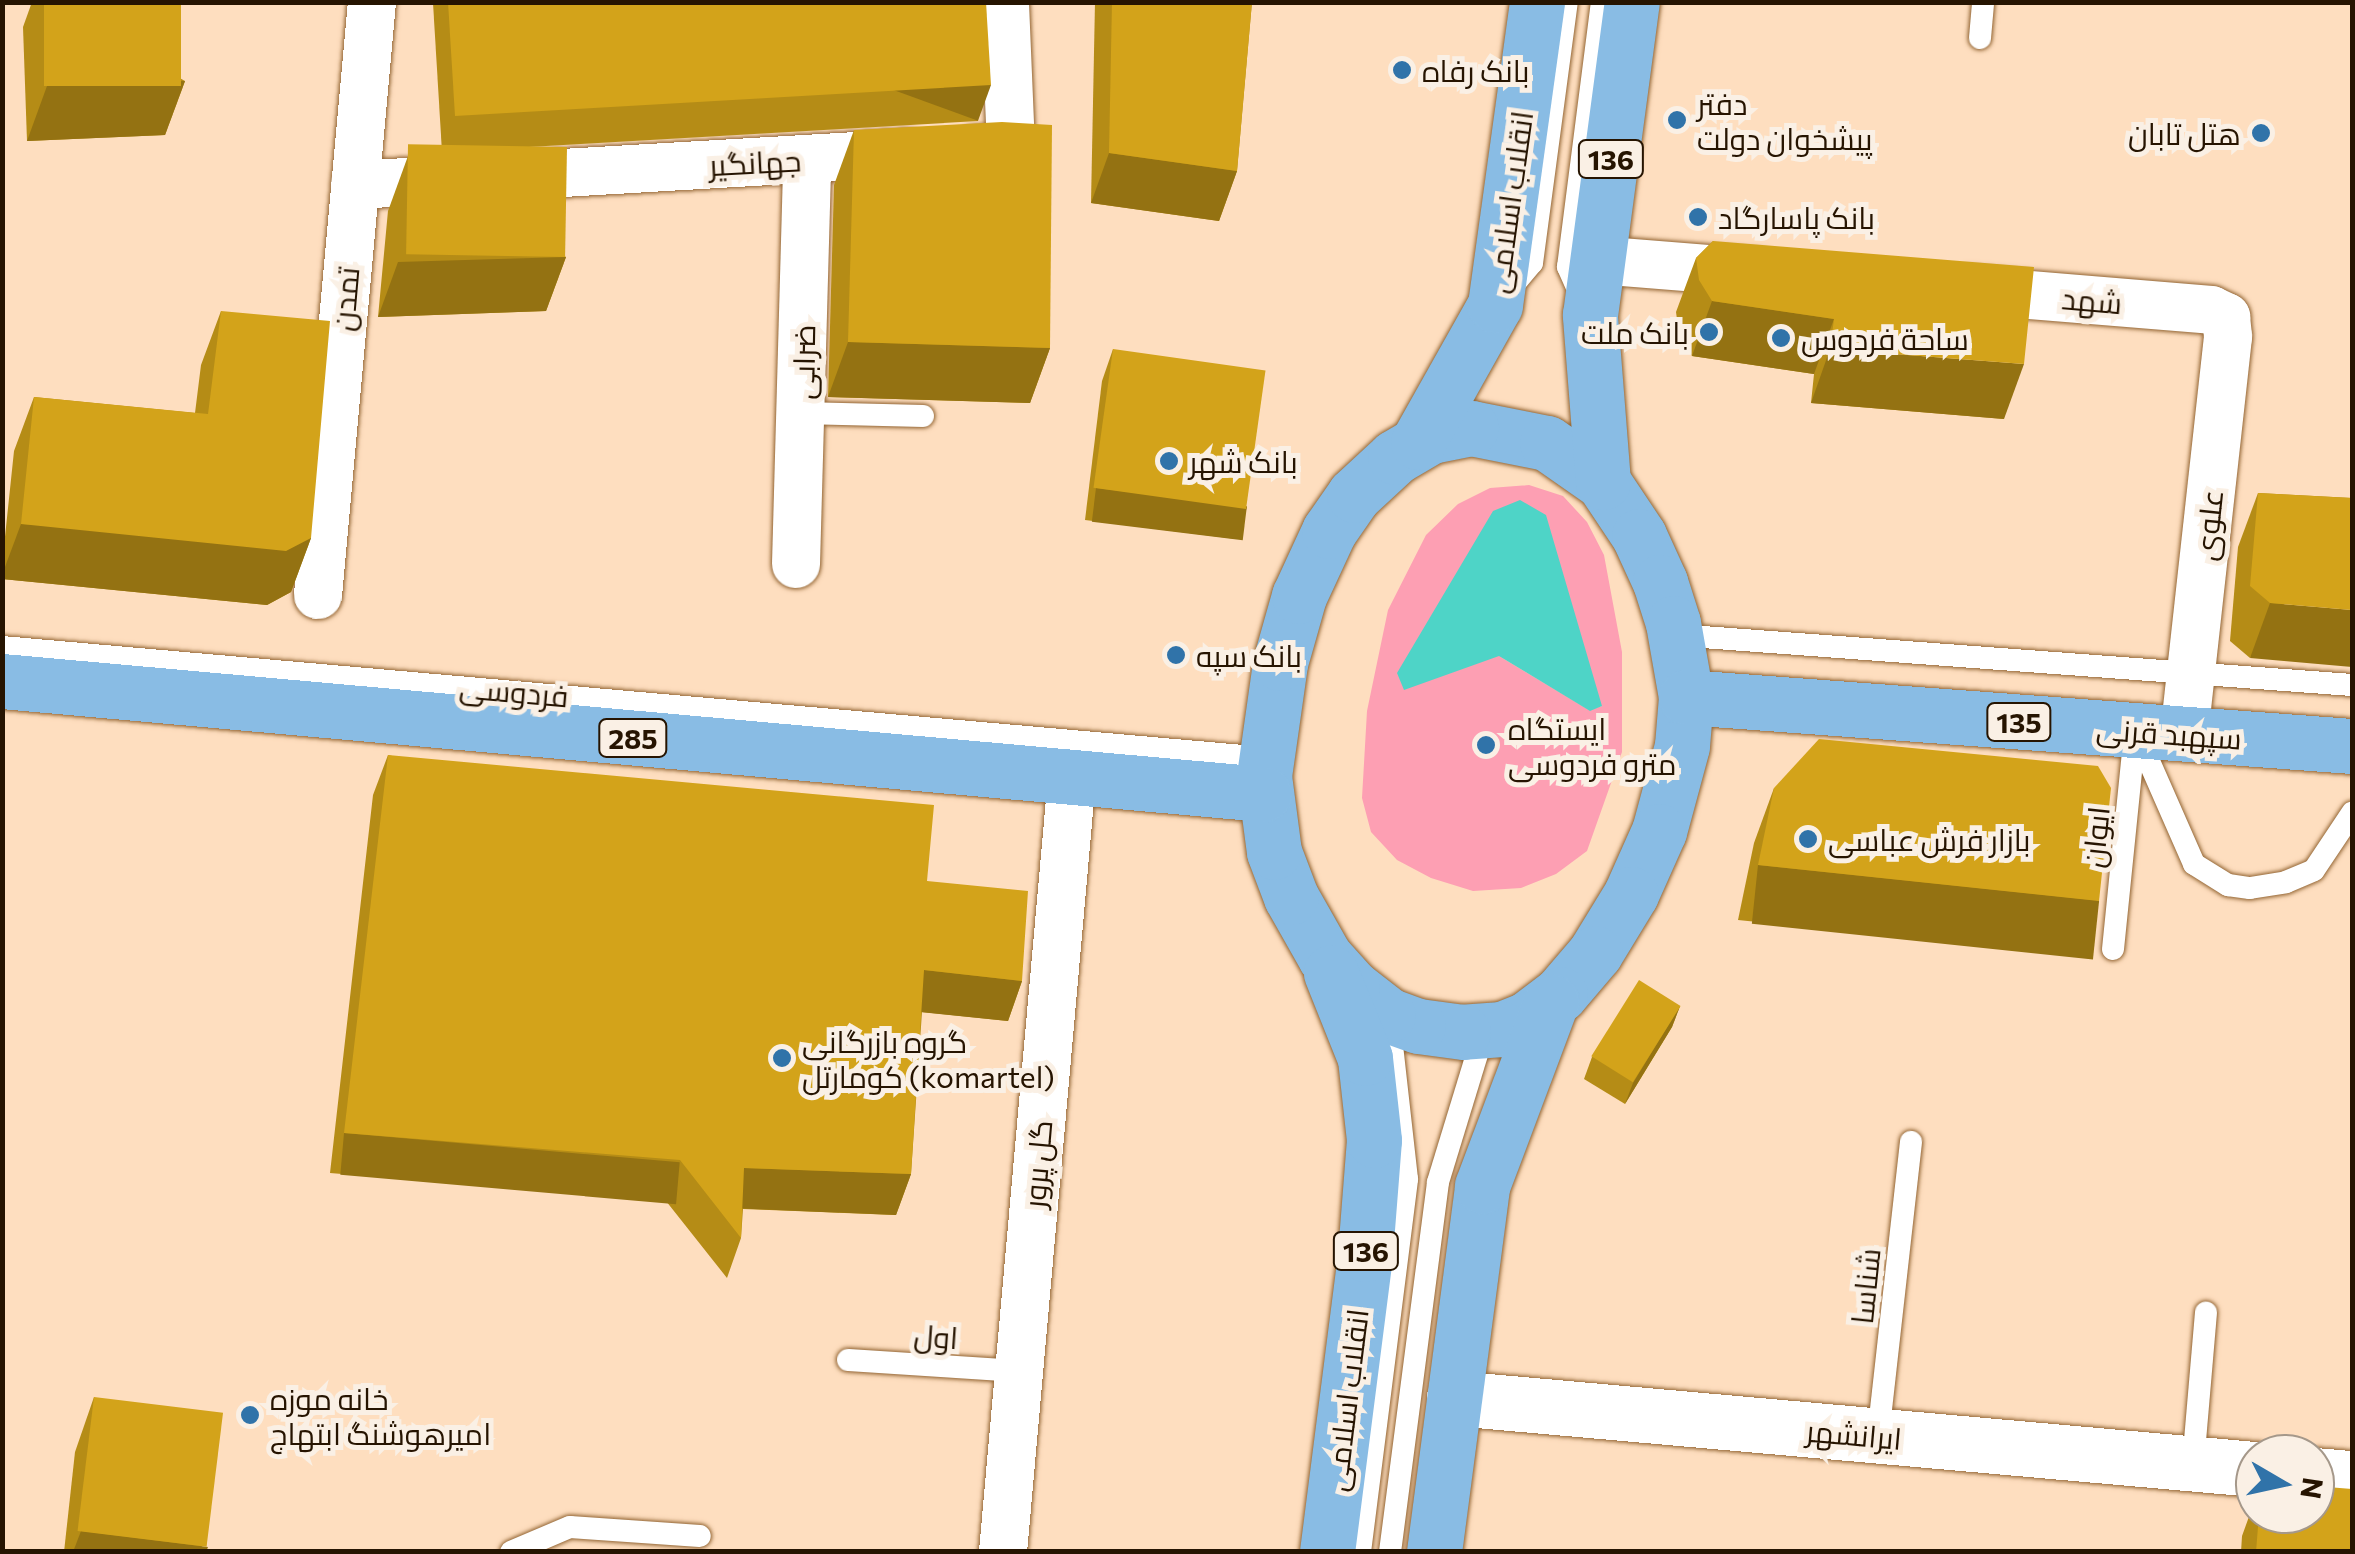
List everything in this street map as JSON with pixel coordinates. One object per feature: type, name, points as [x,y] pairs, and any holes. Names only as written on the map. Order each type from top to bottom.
[{"type":"main road","name":"انقلاب اسلامی","points":[[1418,442],[1496,306],[1537,2]]},
{"type":"main road","name":"136","points":[[1603,482],[1590,315],[1632,2]]},
{"type":"main road","points":[[1471,428],[1519,434],[1558,448],[1603,482],[1654,566],[1676,635],[1686,697],[1679,762],[1646,863],[1595,953],[1551,1002],[1519,1023],[1484,1032],[1442,1032],[1388,1015],[1352,988],[1325,956],[1287,887],[1274,852],[1264,776],[1280,663],[1310,567],[1354,494],[1418,442],[1471,428]]},
{"type":"main road","name":"فردوسی","points":[[2,681],[1072,777],[1264,776]]},
{"type":"main road","name":"سپهبد قرنی","points":[[1686,697],[2352,746]]},
{"type":"main road","name":"انقلاب اسلامی","points":[[1325,956],[1365,1058],[1374,1140],[1365,1254],[1327,1552]]},
{"type":"main road","points":[[1434,1552],[1482,1186],[1551,1002]]},
{"type":"main road","name":"ایرانشهر","points":[[1454,1398],[2235,1467]]},
{"type":"street","name":"تمدن","points":[[318,595],[372,2]]},
{"type":"street","name":"جهانگیر","points":[[356,186],[1011,148],[1005,2]]},
{"type":"street","name":"ضرابی","points":[[796,564],[807,159]]},
{"type":"street","points":[[1597,260],[1795,276]]},
{"type":"street","name":"شهد","points":[[1934,287],[2211,310],[2226,317]]},
{"type":"street","name":"علوی","points":[[2160,732],[2192,673],[2228,337],[2226,317]]},
{"type":"street","name":"گل پرور","points":[[1004,1552],[1072,777]]},
{"type":"lane","points":[[1496,306],[1532,263],[1567,2]]},
{"type":"lane","points":[[1590,315],[1568,267],[1602,2]]},
{"type":"lane","points":[[1980,38],[1984,2]]},
{"type":"lane","points":[[802,413],[923,416]]},
{"type":"lane","points":[[1676,635],[2352,685]]},
{"type":"lane","name":"فردوسی","points":[[2,646],[1264,776]]},
{"type":"lane","points":[[2160,732],[2194,864],[2228,884],[2250,888],[2286,882],[2314,870],[2352,814]]},
{"type":"lane","name":"ایوان","points":[[2114,949],[2160,732]]},
{"type":"lane","points":[[1360,1552],[1407,1179],[1388,1015]]},
{"type":"lane","points":[[1390,1552],[1438,1182],[1484,1032]]},
{"type":"lane","name":"شناسا","points":[[1878,1436],[1910,1142]]},
{"type":"lane","points":[[2193,1464],[2206,1313]]},
{"type":"lane","name":"اول","points":[[848,1360],[1019,1371]]},
{"type":"lane","points":[[511,1552],[570,1527],[700,1536]]},
{"type":"shaded area","points":[[1529,485],[1563,496],[1587,522],[1604,555],[1622,652],[1622,752],[1587,851],[1556,874],[1521,888],[1473,891],[1431,878],[1397,860],[1371,832],[1362,798],[1367,711],[1388,610],[1426,535],[1458,504],[1490,488]],"holes":[[[1499,656],[1602,706],[1589,710]]]},
{"type":"water","points":[[1520,500],[1546,515],[1602,706],[1590,711],[1499,656],[1404,690],[1397,673],[1493,511]]},
{"type":"building","points":[[44,2],[181,2],[181,86],[44,86]]},
{"type":"building","points":[[448,2],[986,2],[991,85],[455,116]]},
{"type":"building","points":[[1112,2],[1252,2],[1237,171],[1109,153]]},
{"type":"building","points":[[1002,122],[1052,125],[1050,348],[848,342],[854,130]]},
{"type":"building","points":[[408,144],[567,147],[565,257],[406,254]]},
{"type":"building","points":[[1713,241],[2034,267],[2024,364],[1830,349],[1834,319],[1712,301],[1699,280],[1696,258]]},
{"type":"building","points":[[221,311],[330,321],[311,538],[286,551],[21,524],[34,397],[208,414]]},
{"type":"building","name":"بانک شهر","points":[[1113,349],[1266,370],[1246,509],[1094,488]]},
{"type":"building","points":[[2258,493],[2352,498],[2352,610],[2270,603],[2250,586]]},
{"type":"building","points":[[1819,739],[2098,766],[2111,788],[2099,901],[1758,865],[1774,788]]},
{"type":"building","points":[[388,755],[934,805],[927,881],[1028,891],[1022,981],[924,970],[911,1174],[744,1168],[741,1238],[680,1160],[344,1133]]},
{"type":"building","points":[[1639,980],[1681,1006],[1633,1082],[1591,1056]]},
{"type":"building","points":[[94,1397],[223,1413],[207,1547],[78,1531]]},
{"type":"building","points":[[2335,1488],[2352,1489],[2352,1552],[2256,1552],[2257,1534],[2335,1534]]},
{"type":"place","name":"بانک رفاه","points":[[1402,70]]},
{"type":"place","name":"دفتر پیشخوان دولت","points":[[1677,120]]},
{"type":"place","name":"هتل تابان","points":[[2261,133]]},
{"type":"place","name":"بانک پاسارگاد","points":[[1698,217]]},
{"type":"place","name":"بانک ملت","points":[[1709,332]]},
{"type":"place","name":"ساحة فردوس","points":[[1781,338]]},
{"type":"place","name":"بانک شهر","points":[[1169,461]]},
{"type":"place","name":"بانک سپه","points":[[1176,655]]},
{"type":"place","name":"ایستگاه مترو فردوسی","points":[[1486,745]]},
{"type":"place","name":"بازار فرش عباسی","points":[[1808,839]]},
{"type":"place","name":"گروه بازرگانی کومارتل (komartel)","points":[[782,1058]]},
{"type":"place","name":"خانه موزه امیرهوشنگ ابتهاج","points":[[250,1415]]}]
